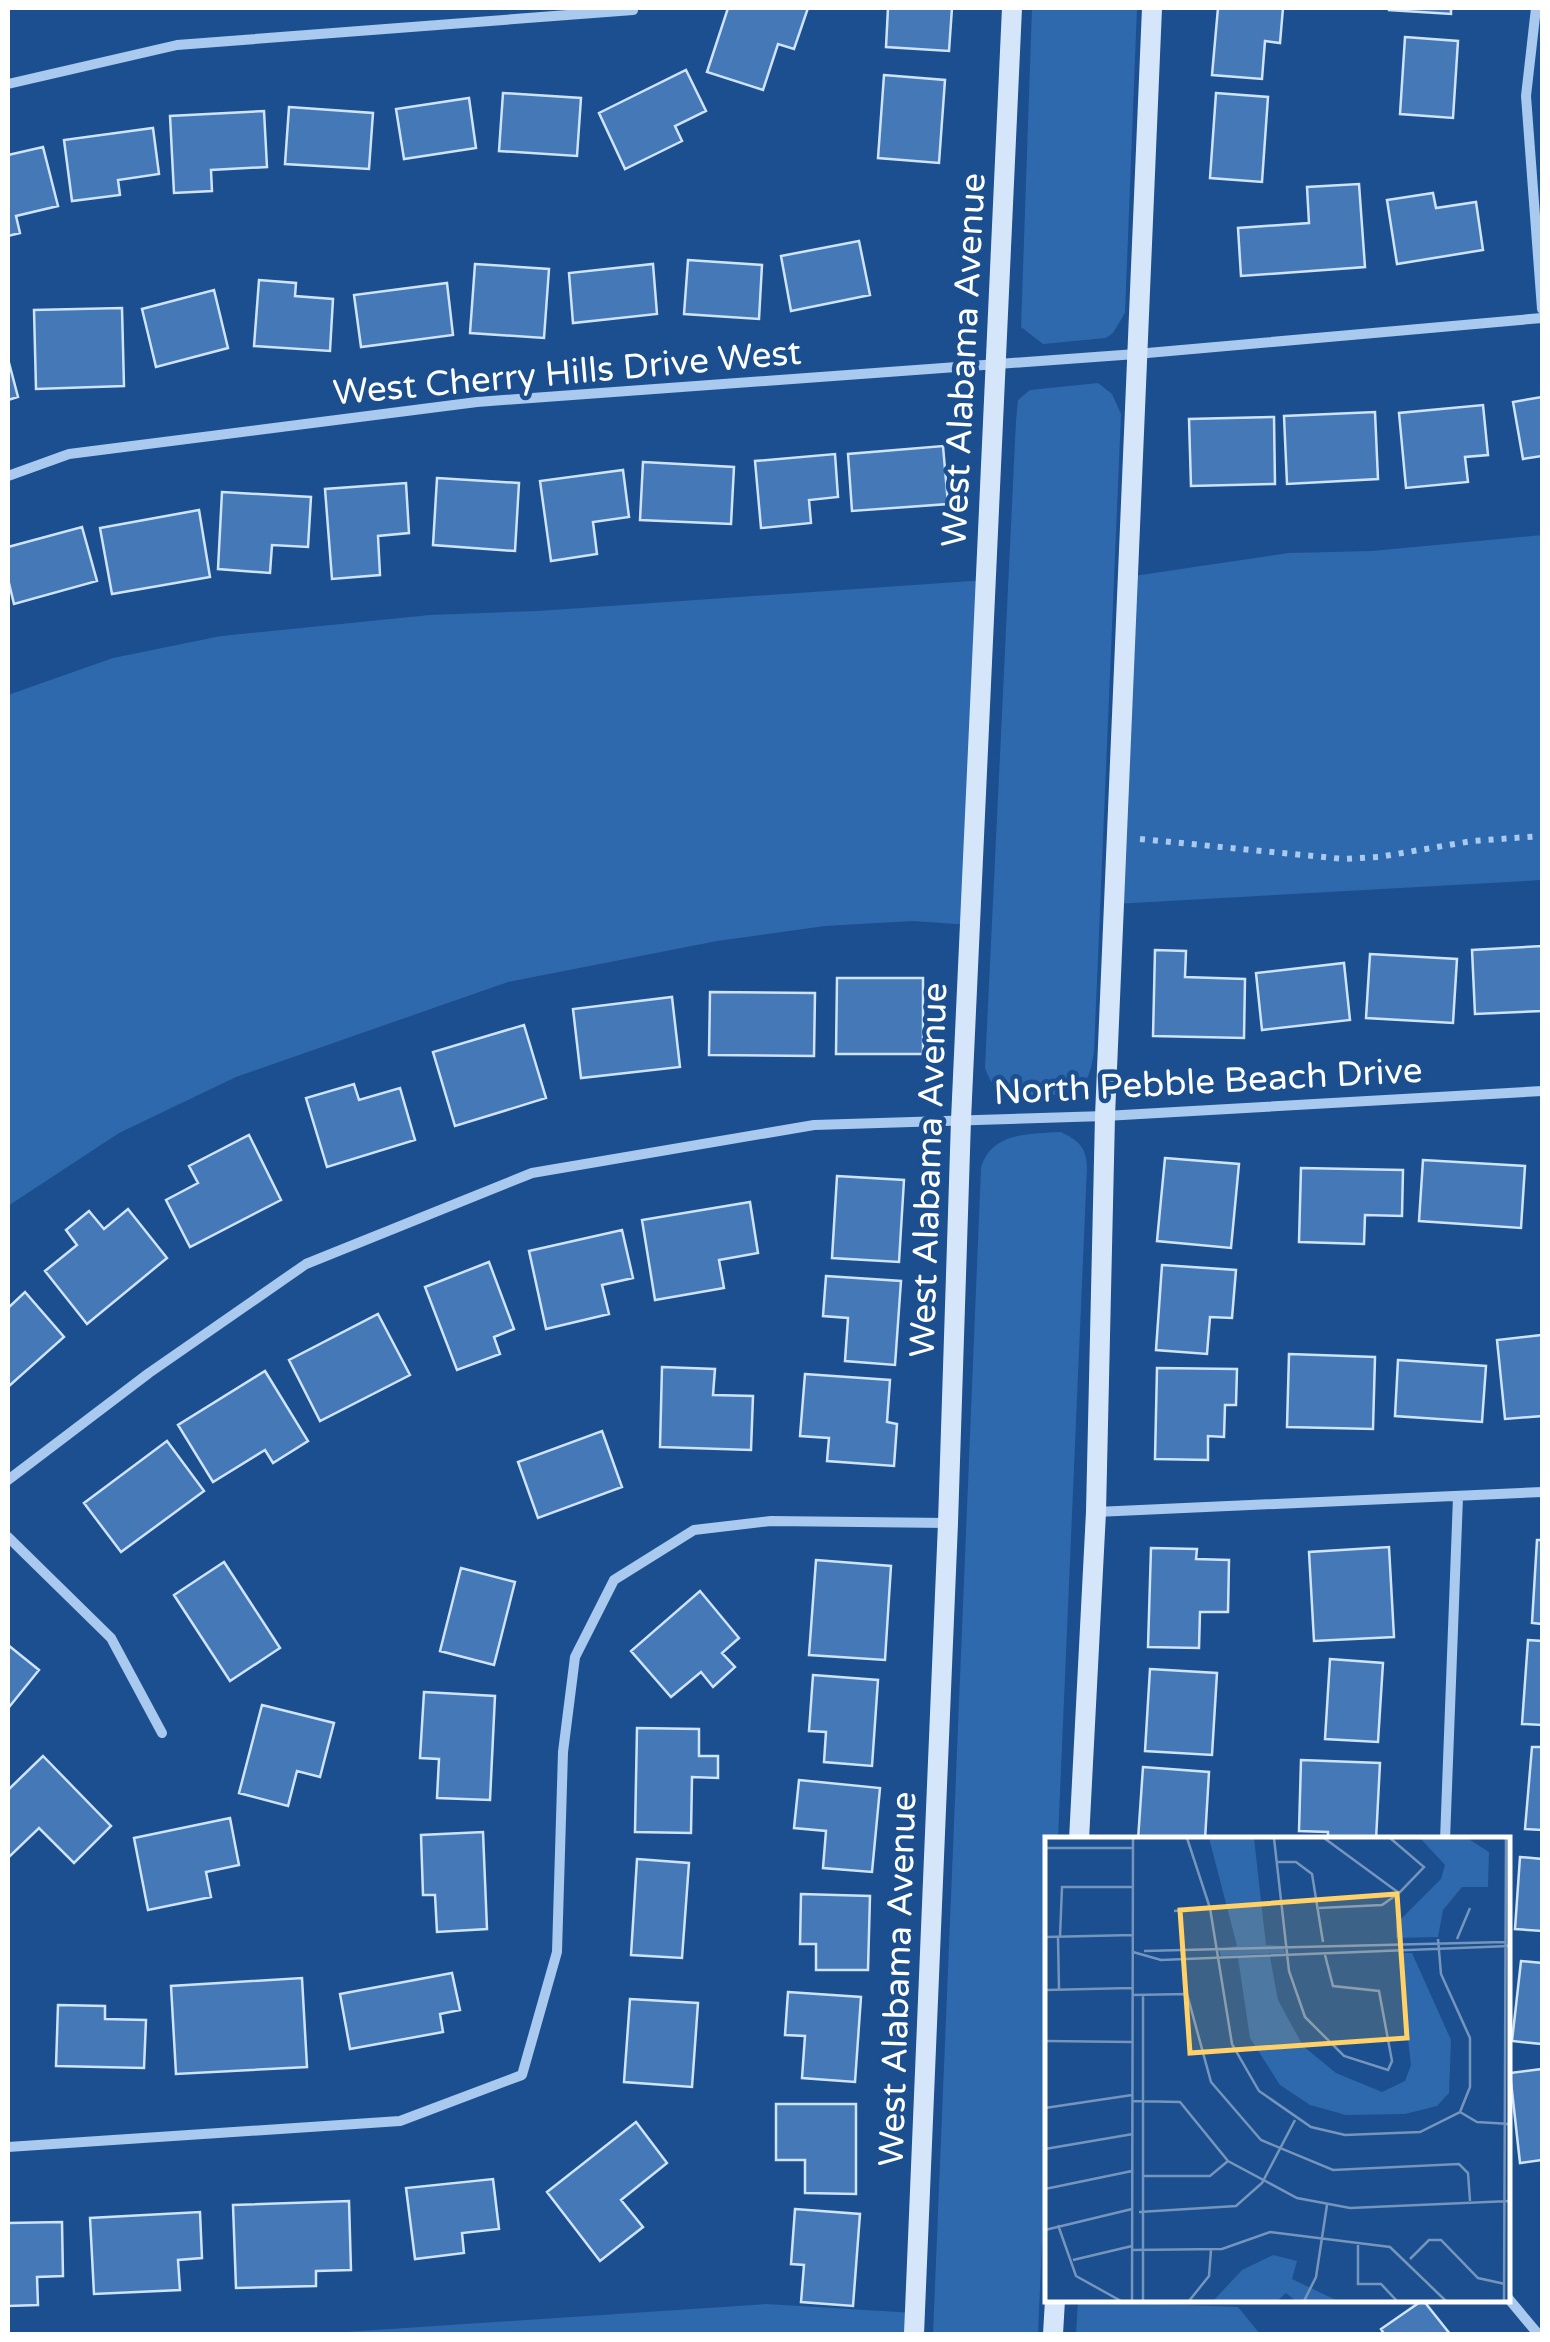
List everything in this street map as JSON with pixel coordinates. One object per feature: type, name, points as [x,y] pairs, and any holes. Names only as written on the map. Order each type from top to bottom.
[{"type":"street","points":[[8,84],[177,44],[633,8]]},
{"type":"street","name":"West Alabama Avenue","points":[[914,2334],[961,1120],[1012,8]]},
{"type":"street","points":[[1079,1837],[1096,1512],[1105,1116],[1152,8]]},
{"type":"street","points":[[1536,8],[1526,96],[1542,309]]},
{"type":"street","name":"West Cherry Hills Drive West","points":[[8,476],[69,454],[476,402],[1136,354],[1542,318]]},
{"type":"street","name":"North Pebble Beach Drive","points":[[8,1480],[149,1372],[306,1264],[532,1173],[814,1125],[1105,1116],[1542,1091]]},
{"type":"street","points":[[1096,1512],[1542,1492]]},
{"type":"street","points":[[1445,1837],[1458,1497]]},
{"type":"street","points":[[8,2147],[400,2121],[522,2075],[557,1952],[563,1752],[575,1657],[614,1580],[694,1530],[771,1522],[948,1523]]},
{"type":"street","points":[[8,1537],[111,1638],[162,1733]]},
{"type":"street","points":[[1510,2300],[1538,2334]]},
{"type":"street","points":[[1053,2334],[1055,2302]]},
{"type":"path","points":[[1139,839],[1343,859],[1379,858],[1472,841],[1542,836]]},
{"type":"shaded area","points":[[1032,8],[1137,8],[1125,313],[1106,338],[1043,344],[1021,327]]},
{"type":"shaded area","points":[[1098,383],[1112,394],[1121,414],[1094,1052],[1088,1076],[1077,1088],[1055,1095],[1017,1095],[998,1089],[985,1068],[1018,400],[1030,390]]},
{"type":"shaded area","points":[[1542,535],[1542,880],[1114,904],[1127,577],[1289,553],[1372,551]]},
{"type":"shaded area","points":[[986,580],[970,925],[913,921],[825,926],[717,941],[508,982],[236,1077],[119,1133],[8,1206],[8,695],[113,658],[221,636],[430,615]]},
{"type":"shaded area","points":[[1061,1132],[1073,1138],[1085,1154],[1087,1167],[1058,1837],[1045,1837],[1045,2174],[1038,2334],[933,2334],[981,1168],[993,1147],[1024,1135]]},
{"type":"shaded area","points":[[1078,2302],[1105,2302],[1238,2307],[1260,2334],[1076,2334]]},
{"type":"shaded area","points":[[766,2304],[915,2313],[914,2334],[315,2334]]},
{"type":"building","points":[[728,8],[808,8],[794,49],[778,44],[763,90],[707,72]]},
{"type":"building","points":[[888,8],[952,8],[949,51],[886,47]]},
{"type":"building","points":[[1218,8],[1283,8],[1280,43],[1265,41],[1262,79],[1212,75]]},
{"type":"building","points":[[1451,8],[1451,14],[1389,10]]},
{"type":"building","points":[[1405,37],[1458,41],[1453,118],[1400,114]]},
{"type":"building","points":[[686,70],[706,111],[675,126],[682,141],[625,169],[599,113]]},
{"type":"building","points":[[884,75],[945,80],[939,163],[878,158]]},
{"type":"building","points":[[503,93],[581,98],[577,156],[499,151]]},
{"type":"building","points":[[1216,93],[1268,97],[1262,182],[1210,178]]},
{"type":"building","points":[[469,98],[476,148],[404,159],[396,109]]},
{"type":"building","points":[[289,107],[373,113],[369,169],[285,164]]},
{"type":"building","points":[[264,111],[267,167],[211,170],[212,191],[174,193],[170,116]]},
{"type":"building","points":[[153,128],[159,174],[118,180],[120,195],[72,201],[64,140]]},
{"type":"building","points":[[43,147],[58,206],[16,216],[20,233],[8,236],[8,155]]},
{"type":"building","points":[[1359,184],[1365,267],[1241,276],[1238,228],[1309,223],[1307,187]]},
{"type":"building","points":[[1433,193],[1436,208],[1476,202],[1483,250],[1397,264],[1387,200]]},
{"type":"building","points":[[859,241],[870,295],[791,311],[781,256]]},
{"type":"building","points":[[688,260],[762,265],[759,319],[684,314]]},
{"type":"building","points":[[475,264],[549,269],[544,338],[470,333]]},
{"type":"building","points":[[653,264],[657,314],[573,323],[569,273]]},
{"type":"building","points":[[259,280],[296,283],[295,296],[333,299],[330,351],[254,346]]},
{"type":"building","points":[[447,283],[453,335],[361,347],[354,295]]},
{"type":"building","points":[[214,290],[228,348],[156,367],[142,309]]},
{"type":"building","points":[[122,308],[124,386],[36,389],[34,310]]},
{"type":"building","points":[[8,359],[18,397],[8,400]]},
{"type":"building","points":[[1542,397],[1542,456],[1523,459],[1513,402]]},
{"type":"building","points":[[1483,405],[1488,455],[1465,457],[1468,482],[1406,488],[1399,413]]},
{"type":"building","points":[[1375,412],[1378,479],[1287,484],[1284,416]]},
{"type":"building","points":[[1274,417],[1275,484],[1191,486],[1189,419]]},
{"type":"building","points":[[943,446],[948,504],[852,511],[848,454]]},
{"type":"building","points":[[835,454],[838,497],[809,500],[811,523],[761,528],[755,461]]},
{"type":"building","points":[[643,462],[734,467],[731,524],[640,520]]},
{"type":"building","points":[[623,470],[629,517],[593,522],[597,554],[551,561],[540,481]]},
{"type":"building","points":[[437,478],[519,483],[515,551],[433,545]]},
{"type":"building","points":[[406,483],[409,533],[378,536],[380,575],[332,579],[325,489]]},
{"type":"building","points":[[222,492],[311,497],[308,547],[272,545],[270,573],[218,569]]},
{"type":"building","points":[[199,510],[210,577],[112,594],[100,528]]},
{"type":"building","points":[[82,527],[97,581],[14,604],[8,579],[8,547]]},
{"type":"building","points":[[1542,946],[1542,1011],[1475,1014],[1472,950]]},
{"type":"building","points":[[1155,950],[1186,951],[1185,977],[1245,979],[1244,1038],[1153,1036]]},
{"type":"building","points":[[1370,954],[1457,959],[1453,1023],[1366,1018]]},
{"type":"building","points":[[1344,963],[1350,1020],[1262,1030],[1256,973]]},
{"type":"building","points":[[837,978],[923,978],[923,1054],[836,1054]]},
{"type":"building","points":[[710,992],[815,993],[814,1056],[709,1055]]},
{"type":"building","points":[[672,997],[680,1067],[581,1078],[573,1009]]},
{"type":"building","points":[[524,1025],[546,1098],[455,1126],[433,1052]]},
{"type":"building","points":[[354,1084],[359,1100],[400,1088],[415,1140],[327,1167],[306,1098]]},
{"type":"building","points":[[249,1135],[281,1200],[190,1247],[166,1200],[198,1183],[189,1166]]},
{"type":"building","points":[[1165,1158],[1239,1164],[1231,1248],[1157,1241]]},
{"type":"building","points":[[1423,1160],[1525,1166],[1521,1228],[1419,1221]]},
{"type":"building","points":[[1301,1168],[1403,1170],[1402,1216],[1365,1215],[1364,1244],[1299,1242]]},
{"type":"building","points":[[837,1176],[904,1180],[899,1262],[832,1258]]},
{"type":"building","points":[[750,1202],[758,1253],[719,1260],[724,1288],[655,1300],[642,1220]]},
{"type":"building","points":[[128,1209],[167,1258],[87,1324],[45,1271],[77,1245],[66,1230],[89,1211],[104,1229]]},
{"type":"building","points":[[622,1230],[633,1278],[602,1285],[609,1314],[546,1329],[529,1251]]},
{"type":"building","points":[[489,1262],[514,1329],[494,1337],[500,1354],[457,1370],[425,1287]]},
{"type":"building","points":[[1162,1265],[1236,1270],[1232,1318],[1210,1317],[1207,1354],[1156,1350]]},
{"type":"building","points":[[826,1276],[901,1281],[895,1365],[845,1361],[848,1318],[823,1316]]},
{"type":"building","points":[[25,1292],[64,1337],[8,1387],[8,1308]]},
{"type":"building","points":[[378,1314],[410,1375],[320,1421],[289,1360]]},
{"type":"building","points":[[1542,1335],[1542,1416],[1505,1419],[1497,1340]]},
{"type":"building","points":[[1289,1354],[1375,1357],[1373,1429],[1287,1427]]},
{"type":"building","points":[[1398,1360],[1486,1366],[1482,1422],[1395,1416]]},
{"type":"building","points":[[662,1367],[715,1369],[713,1395],[753,1396],[751,1450],[660,1447]]},
{"type":"building","points":[[1157,1368],[1237,1369],[1236,1405],[1225,1405],[1224,1437],[1208,1436],[1208,1460],[1155,1459]]},
{"type":"building","points":[[265,1371],[308,1441],[273,1463],[265,1450],[213,1482],[178,1425]]},
{"type":"building","points":[[805,1374],[890,1380],[887,1422],[897,1424],[894,1466],[827,1461],[829,1438],[800,1436]]},
{"type":"building","points":[[602,1431],[622,1487],[538,1518],[518,1462]]},
{"type":"building","points":[[167,1441],[204,1491],[121,1552],[84,1503]]},
{"type":"building","points":[[1537,1540],[1542,1540],[1542,1624],[1532,1623]]},
{"type":"building","points":[[1389,1547],[1394,1637],[1314,1641],[1309,1552]]},
{"type":"building","points":[[1151,1548],[1197,1549],[1196,1559],[1229,1560],[1228,1612],[1200,1612],[1199,1648],[1148,1647]]},
{"type":"building","points":[[816,1560],[891,1566],[885,1660],[809,1655]]},
{"type":"building","points":[[224,1562],[280,1648],[230,1681],[174,1595]]},
{"type":"building","points":[[461,1568],[515,1582],[494,1665],[440,1651]]},
{"type":"building","points":[[700,1591],[739,1638],[722,1653],[735,1667],[713,1687],[701,1672],[671,1697],[631,1651]]},
{"type":"building","points":[[1528,1640],[1542,1641],[1542,1725],[1522,1724]]},
{"type":"building","points":[[8,1645],[39,1670],[10,1706],[8,1704]]},
{"type":"building","points":[[1330,1659],[1383,1663],[1378,1742],[1325,1739]]},
{"type":"building","points":[[1150,1669],[1217,1673],[1212,1755],[1145,1751]]},
{"type":"building","points":[[813,1675],[878,1680],[872,1766],[824,1762],[826,1732],[809,1731]]},
{"type":"building","points":[[424,1692],[495,1696],[490,1800],[437,1798],[439,1759],[420,1758]]},
{"type":"building","points":[[262,1705],[334,1723],[320,1777],[297,1771],[288,1806],[239,1793]]},
{"type":"building","points":[[637,1728],[699,1729],[699,1756],[718,1756],[718,1778],[692,1777],[691,1833],[635,1832]]},
{"type":"building","points":[[1532,1747],[1542,1747],[1542,1830],[1525,1829]]},
{"type":"building","points":[[43,1756],[111,1826],[74,1863],[39,1828],[8,1855],[8,1790]]},
{"type":"building","points":[[1301,1760],[1380,1763],[1376,1837],[1328,1837],[1328,1832],[1299,1831]]},
{"type":"building","points":[[1143,1767],[1209,1772],[1205,1837],[1138,1837]]},
{"type":"building","points":[[799,1780],[880,1788],[872,1872],[823,1868],[826,1831],[794,1828]]},
{"type":"building","points":[[230,1818],[239,1865],[206,1872],[211,1897],[148,1910],[134,1838]]},
{"type":"building","points":[[483,1832],[487,1929],[437,1932],[435,1895],[423,1895],[421,1835]]},
{"type":"building","points":[[1520,1857],[1542,1859],[1542,1931],[1515,1929]]},
{"type":"building","points":[[637,1859],[689,1863],[682,1958],[631,1955]]},
{"type":"building","points":[[801,1894],[870,1896],[868,1970],[816,1970],[816,1944],[800,1944]]},
{"type":"building","points":[[1521,1961],[1542,1963],[1542,2044],[1512,2041]]},
{"type":"building","points":[[452,1973],[460,2010],[440,2014],[443,2032],[350,2049],[340,1994]]},
{"type":"building","points":[[302,1978],[307,2067],[176,2074],[171,1986]]},
{"type":"building","points":[[788,1992],[861,1997],[855,2082],[802,2078],[805,2036],[785,2035]]},
{"type":"building","points":[[630,1999],[698,2003],[692,2087],[624,2082]]},
{"type":"building","points":[[58,2005],[105,2006],[105,2019],[146,2020],[144,2068],[56,2066]]},
{"type":"building","points":[[1542,2069],[1542,2160],[1520,2163],[1510,2073]]},
{"type":"building","points":[[776,2104],[856,2104],[856,2194],[805,2193],[805,2160],[776,2160]]},
{"type":"building","points":[[636,2122],[667,2163],[621,2200],[643,2227],[600,2261],[547,2192]]},
{"type":"building","points":[[493,2179],[499,2229],[462,2233],[464,2253],[415,2259],[406,2188]]},
{"type":"building","points":[[349,2201],[351,2270],[316,2271],[316,2286],[236,2288],[233,2205]]},
{"type":"building","points":[[795,2209],[860,2214],[853,2306],[801,2302],[804,2265],[791,2264]]},
{"type":"building","points":[[200,2212],[202,2258],[178,2260],[180,2290],[94,2294],[90,2218]]},
{"type":"building","points":[[62,2222],[63,2276],[37,2277],[38,2305],[8,2306],[8,2223]]},
{"type":"building","points":[[1425,2302],[1450,2334],[1384,2334],[1381,2329]]}]
